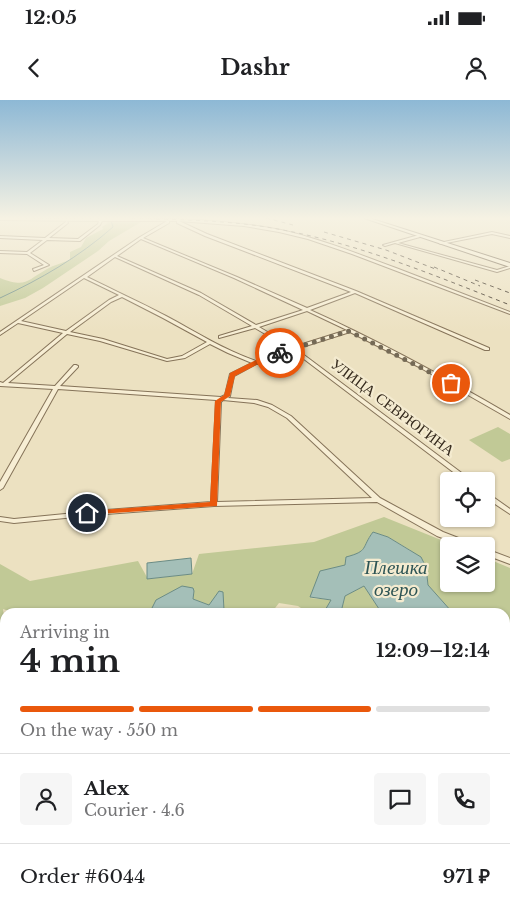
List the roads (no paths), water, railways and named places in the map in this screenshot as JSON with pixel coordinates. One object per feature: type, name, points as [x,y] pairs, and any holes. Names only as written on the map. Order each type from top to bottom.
[{"type":"main road","points":[[481,256],[510,266]]},
{"type":"street","points":[[33,256],[47,265],[34,270]]},
{"type":"street","points":[[0,334],[115,256]]},
{"type":"street","name":"УЛИЦА СЕВРЮГИНА","points":[[115,256],[200,294],[293,349],[457,472]]},
{"type":"street","points":[[185,256],[246,281],[308,310],[428,370],[510,417]]},
{"type":"street","points":[[261,256],[355,292],[488,349]]},
{"type":"street","points":[[365,256],[510,313]]},
{"type":"street","points":[[444,256],[497,271],[510,266]]},
{"type":"street","points":[[85,277],[209,343],[258,363]]},
{"type":"street","points":[[221,337],[308,310],[355,292]]},
{"type":"street","points":[[2,384],[66,333],[110,301],[121,296]]},
{"type":"street","points":[[18,322],[101,340],[168,360],[183,357],[209,343]]},
{"type":"street","points":[[214,504],[218,401],[227,396],[232,375],[266,358],[349,331]]},
{"type":"street","points":[[0,488],[56,388],[76,366]]},
{"type":"street","points":[[2,384],[222,398],[255,401],[270,406],[290,417],[378,500],[448,537]]},
{"type":"street","points":[[0,519],[14,521],[214,504],[378,500]]},
{"type":"street","points":[[495,501],[510,512]]},
{"type":"street","points":[[495,555],[510,561]]},
{"type":"water","name":"Плешка озеро","points":[[373,532],[388,537],[421,557],[426,567],[428,585],[448,608],[378,608],[364,586],[345,596],[342,608],[326,608],[331,600],[310,597],[320,571],[345,565],[346,557],[361,551]]},
{"type":"water","points":[[191,558],[192,574],[147,579],[147,563]]},
{"type":"water","points":[[182,586],[193,588],[193,599],[209,605],[219,591],[223,592],[224,608],[152,608],[156,600]]},
{"type":"waterway","points":[[0,298],[45,275],[75,256]]},
{"type":"railway","points":[[380,256],[510,305]]},
{"type":"railway","points":[[402,256],[438,270]]},
{"type":"railway","points":[[434,267],[480,286]]},
{"type":"railway","points":[[475,280],[510,293]]}]
